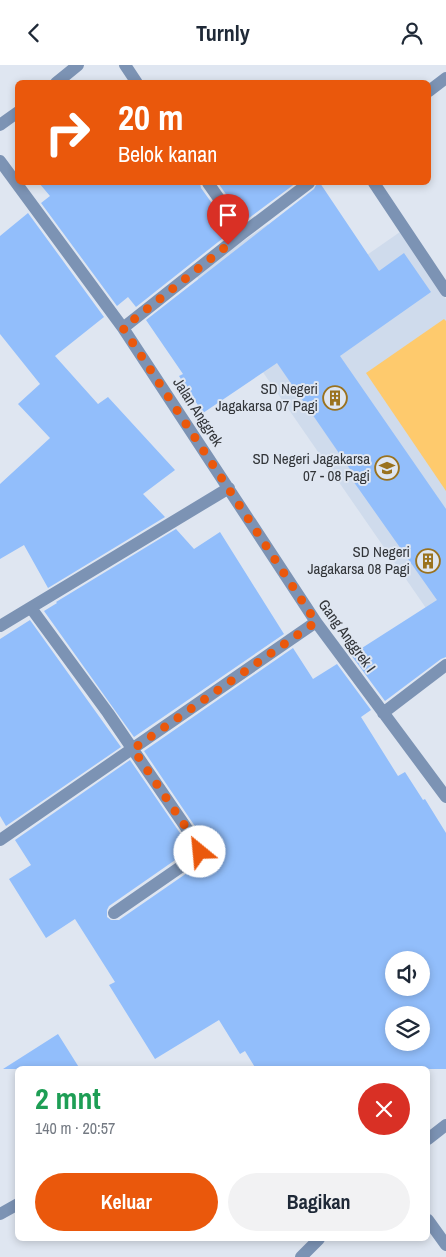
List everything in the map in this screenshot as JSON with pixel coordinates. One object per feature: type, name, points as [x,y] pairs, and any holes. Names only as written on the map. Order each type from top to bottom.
[{"type":"street","points":[[60,80],[78,65]]},
{"type":"street","points":[[125,65],[135,80]]},
{"type":"street","points":[[431,89],[446,78]]},
{"type":"street","points":[[0,125],[15,114]]},
{"type":"street","name":"Jalan Anggrek","points":[[0,161],[15,181]]},
{"type":"street","name":"Jalan Anggrek","points":[[18,185],[123,328],[229,488]]},
{"type":"street","points":[[209,185],[243,233]]},
{"type":"street","points":[[123,328],[243,233],[307,185]]},
{"type":"street","points":[[375,185],[446,291]]},
{"type":"street","points":[[0,626],[229,488]]},
{"type":"street","name":"Gang Anggrek I","points":[[229,488],[316,622],[446,797]]},
{"type":"street","points":[[31,608],[133,749],[200,848],[200,852],[195,857],[114,913]]},
{"type":"street","points":[[0,840],[316,622]]},
{"type":"street","points":[[383,713],[446,665]]},
{"type":"street","points":[[430,1137],[446,1125]]},
{"type":"street","points":[[0,1214],[15,1206]]},
{"type":"street","points":[[430,1223],[446,1245]]},
{"type":"street","points":[[301,1257],[317,1241]]},
{"type":"shaded area","name":"SD Negeri Jagakarsa 07 - 08 Pagi","points":[[268,224],[315,291],[400,232],[446,299],[446,637],[195,274]]},
{"type":"shaded area","points":[[444,319],[446,321],[446,491],[366,373]]},
{"type":"building","points":[[41,185],[200,185],[232,231],[136,307],[128,297],[117,306],[41,203],[50,196]]},
{"type":"building","points":[[219,185],[293,185],[245,221]]},
{"type":"building","name":"SD Negeri Jagakarsa 07 - 08 Pagi","points":[[316,185],[321,185],[379,271],[404,253],[431,292],[340,356],[446,509],[446,657],[385,701],[351,655],[437,600],[351,478],[354,475],[277,363],[203,413],[179,376],[183,374],[146,320],[314,189]]},
{"type":"building","points":[[28,213],[104,317],[55,356],[98,404],[108,397],[175,470],[143,494],[165,517],[48,588],[24,545],[0,559],[0,484],[50,438],[18,404],[40,384],[0,334],[0,236]]},
{"type":"building","points":[[176,529],[194,549],[220,532],[284,634],[134,737],[44,611]]},
{"type":"building","points":[[30,620],[121,747],[6,826],[0,816],[0,639]]},
{"type":"building","points":[[293,648],[313,679],[337,664],[371,710],[361,717],[398,776],[405,772],[423,800],[425,799],[446,833],[446,1069],[430,1069],[430,1066],[254,1066],[245,1051],[240,1054],[219,1020],[155,1059],[109,985],[115,982],[75,919],[46,938],[9,879],[31,865],[15,840],[130,760],[191,849],[109,906],[107,917],[111,920],[119,920],[200,864],[208,855],[207,844],[144,751]]},
{"type":"building","points":[[58,1034],[78,1066],[15,1066],[15,1069],[3,1069]]},
{"type":"place","name":"SD Negeri Jagakarsa 07 Pagi","points":[[335,398]]},
{"type":"place","name":"SD Negeri Jagakarsa 07 - 08 Pagi","points":[[387,468]]},
{"type":"place","name":"SD Negeri Jagakarsa 08 Pagi","points":[[428,561]]},
{"type":"route","points":[[200,852],[200,848],[133,749],[316,622],[123,328],[228,245]]}]
